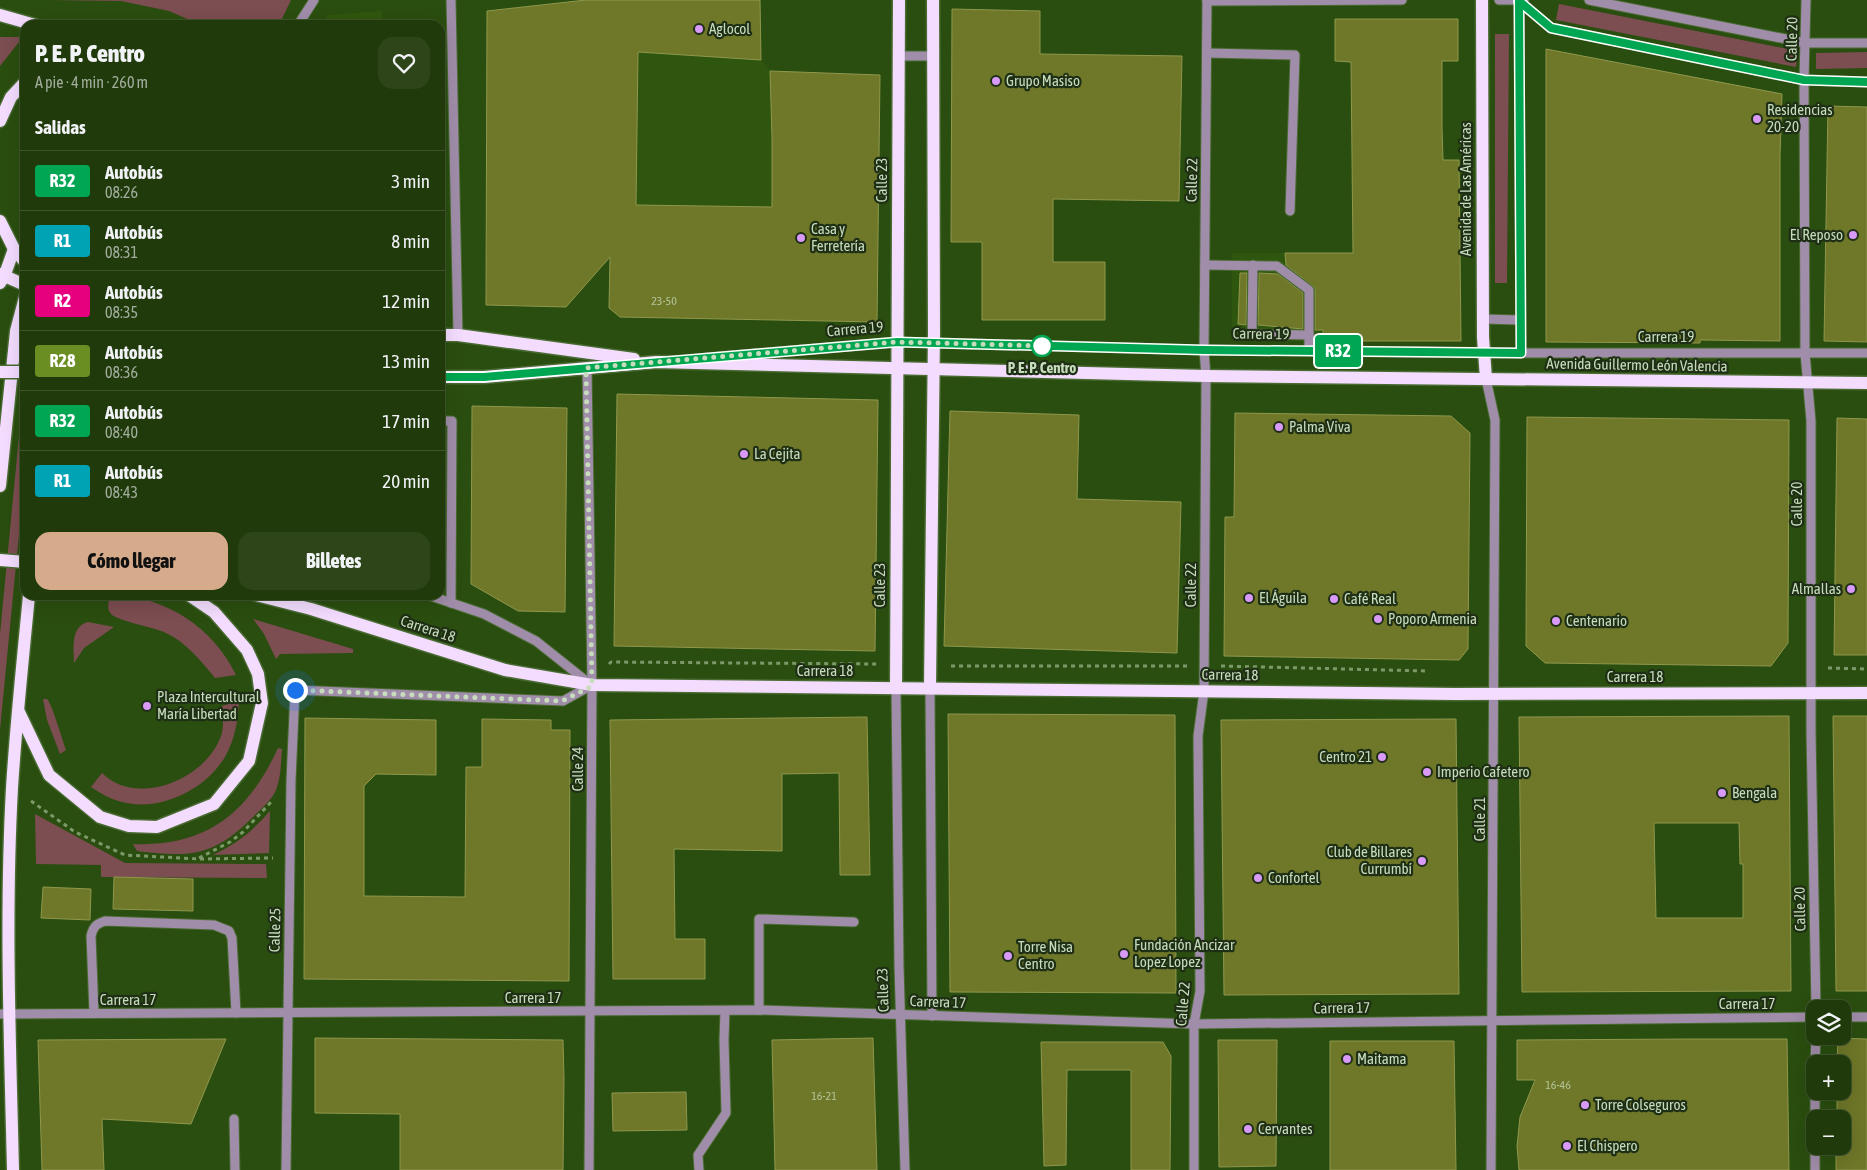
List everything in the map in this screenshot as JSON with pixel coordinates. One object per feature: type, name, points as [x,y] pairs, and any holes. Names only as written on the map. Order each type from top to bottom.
[{"type":"main road","name":"Calle 23","points":[[896,688],[899,0]]},
{"type":"main road","points":[[930,688],[934,344],[933,0]]},
{"type":"main road","name":"Avenida de Las Américas","points":[[1482,0],[1482,319],[1486,379]]},
{"type":"main road","points":[[0,15],[20,21]]},
{"type":"main road","points":[[0,121],[11,98],[20,88]]},
{"type":"main road","points":[[0,221],[14,249],[20,256]]},
{"type":"main road","points":[[14,249],[1,278],[20,284]]},
{"type":"main road","points":[[0,486],[16,331],[20,316]]},
{"type":"main road","points":[[445,335],[458,335],[656,362]]},
{"type":"main road","name":"Carrera 19","points":[[445,377],[484,377],[656,362],[897,367]]},
{"type":"main road","name":"Avenida Guillermo León Valencia","points":[[897,367],[1206,376],[1867,383]]},
{"type":"main road","points":[[0,372],[20,372]]},
{"type":"main road","points":[[0,560],[20,562]]},
{"type":"main road","points":[[12,1170],[5,1014],[12,788],[28,600]]},
{"type":"main road","points":[[18,710],[49,775],[100,818],[129,826],[157,827],[214,804],[249,761],[262,703],[258,674],[247,650],[214,612],[196,600]]},
{"type":"main road","name":"Carrera 18","points":[[276,600],[311,609],[504,670],[592,686],[1494,693],[1867,693]]},
{"type":"street","points":[[301,20],[314,0]]},
{"type":"street","points":[[450,0],[458,335]]},
{"type":"street","points":[[1207,1],[1402,0]]},
{"type":"street","points":[[1499,0],[1521,0],[1551,28],[1804,80],[1867,82]]},
{"type":"street","points":[[1521,0],[1521,353]]},
{"type":"street","points":[[1589,0],[1806,44],[1867,43]]},
{"type":"street","name":"Calle 20","points":[[1806,0],[1804,80],[1805,353],[1806,382],[1811,421],[1811,692],[1816,1000]]},
{"type":"street","name":"Calle 22","points":[[1194,1170],[1194,1024],[1200,991],[1198,736],[1204,691],[1207,1]]},
{"type":"street","points":[[1207,53],[1294,56],[1290,211]]},
{"type":"street","points":[[898,56],[933,56]]},
{"type":"street","points":[[1205,265],[1277,266],[1308,290],[1309,351]]},
{"type":"street","points":[[1253,265],[1252,334],[1309,334]]},
{"type":"street","points":[[1482,319],[1520,320]]},
{"type":"street","name":"Carrera 19","points":[[656,362],[897,342],[1204,350],[1483,353],[1867,353]]},
{"type":"street","name":"Calle 24","points":[[586,368],[592,686],[589,1170]]},
{"type":"street","name":"Calle 21","points":[[1486,379],[1495,420],[1491,1170]]},
{"type":"street","points":[[445,421],[452,421],[451,603]]},
{"type":"street","points":[[442,600],[484,614],[536,641],[592,686]]},
{"type":"street","name":"Carrera 18","points":[[295,690],[562,701],[592,686]]},
{"type":"street","name":"Calle 23","points":[[896,688],[900,1015],[905,1170]]},
{"type":"street","points":[[930,688],[932,1016]]},
{"type":"street","name":"Calle 25","points":[[286,1170],[291,780],[295,690]]},
{"type":"street","points":[[759,1010],[759,919],[854,922]]},
{"type":"street","points":[[94,1014],[91,936],[93,928],[97,923],[105,921],[214,925],[228,931],[232,938],[236,1013]]},
{"type":"street","name":"Carrera 17","points":[[5,1014],[759,1010],[1194,1024],[1806,1017]]},
{"type":"street","points":[[699,1170],[698,1155],[726,1113],[724,1011]]},
{"type":"street","points":[[1851,1017],[1867,1017]]},
{"type":"street","points":[[234,1119],[235,1170]]},
{"type":"street","points":[[1815,1155],[1815,1170]]},
{"type":"path","points":[[199,859],[230,842],[243,832],[291,780]]},
{"type":"shaded area","points":[[49,0],[291,0],[281,20],[190,20],[169,11],[121,1]]},
{"type":"shaded area","points":[[1559,4],[1798,51],[1796,67],[1556,20]]},
{"type":"shaded area","points":[[382,11],[382,20],[325,20],[327,15]]},
{"type":"shaded area","points":[[1495,34],[1509,34],[1507,283],[1495,283]]},
{"type":"shaded area","points":[[0,37],[20,37],[20,41],[0,66]]},
{"type":"shaded area","points":[[638,52],[761,60],[770,71],[772,207],[739,207],[738,320],[682,319],[683,206],[636,205]]},
{"type":"shaded area","points":[[1867,52],[1867,68],[1816,69],[1816,53]]},
{"type":"shaded area","points":[[1232,253],[1285,253],[1286,261],[1322,279],[1323,341],[1232,339]]},
{"type":"shaded area","points":[[20,426],[20,524],[0,730],[0,634]]},
{"type":"shaded area","points":[[109,600],[145,600],[168,608],[185,617],[214,642],[236,675],[215,678],[193,653],[174,637],[115,617],[111,614],[108,605]]},
{"type":"shaded area","points":[[253,619],[353,649],[353,653],[280,654],[276,659],[264,634]]},
{"type":"shaded area","points":[[88,622],[114,627],[84,648],[74,663],[74,639],[76,633],[78,628]]},
{"type":"shaded area","points":[[43,699],[47,699],[52,708],[66,750],[60,754],[47,720]]},
{"type":"shaded area","points":[[239,701],[235,730],[225,757],[206,779],[194,788],[166,801],[137,804],[113,799],[91,787],[102,773],[117,783],[133,788],[151,788],[169,784],[186,776],[201,765],[213,751],[221,736],[223,725],[222,706]]},
{"type":"shaded area","points":[[278,748],[282,749],[281,768],[276,791],[256,814],[228,838],[202,851],[188,853],[173,854],[137,851],[133,844],[159,843],[183,839],[203,832],[222,821],[238,808],[253,791]]},
{"type":"shaded area","points":[[270,811],[269,853],[213,855],[244,836]]},
{"type":"shaded area","points":[[35,814],[125,863],[266,864],[267,878],[101,877],[101,865],[36,864]]},
{"type":"building","points":[[586,0],[760,0],[761,60],[638,52],[636,205],[772,207],[770,71],[880,75],[877,322],[620,317],[609,308],[610,257],[566,307],[486,305],[487,11]]},
{"type":"building","points":[[952,9],[1040,11],[1040,54],[1182,56],[1179,201],[1053,199],[1053,262],[1105,262],[1105,320],[982,320],[982,242],[951,242]]},
{"type":"building","points":[[1335,19],[1458,19],[1458,61],[1442,61],[1442,127],[1443,160],[1459,160],[1461,341],[1323,341],[1323,330],[1315,330],[1315,288],[1286,265],[1285,253],[1353,253],[1351,62],[1335,61]]},
{"type":"building","points":[[1546,49],[1782,94],[1780,341],[1700,340],[1700,343],[1546,342]]},
{"type":"building","points":[[1828,106],[1867,107],[1867,342],[1824,341]]},
{"type":"building","points":[[1240,273],[1247,273],[1246,325],[1238,324]]},
{"type":"building","points":[[1259,273],[1278,274],[1303,293],[1303,329],[1258,325]]},
{"type":"building","points":[[617,394],[878,400],[875,651],[614,646]]},
{"type":"building","points":[[472,406],[567,408],[565,612],[518,611],[471,584]]},
{"type":"building","points":[[950,411],[1079,415],[1077,499],[1181,502],[1177,653],[944,646]]},
{"type":"building","points":[[1235,413],[1451,416],[1470,433],[1468,649],[1459,660],[1224,656],[1225,517],[1234,517]]},
{"type":"building","points":[[1527,417],[1789,420],[1788,643],[1771,666],[1545,663],[1526,646]]},
{"type":"building","points":[[1837,418],[1867,419],[1867,655],[1834,655]]},
{"type":"building","points":[[948,714],[1175,715],[1176,993],[950,992]]},
{"type":"building","points":[[1789,716],[1791,991],[1522,992],[1519,717]],"holes":[[[1654,823],[1739,823],[1740,864],[1743,864],[1743,918],[1656,918]]]},
{"type":"building","points":[[1833,716],[1867,716],[1867,991],[1836,991]]},
{"type":"building","points":[[867,717],[870,875],[840,875],[839,773],[782,774],[782,851],[674,849],[675,939],[705,939],[705,979],[613,979],[610,720]]},
{"type":"building","points":[[305,718],[436,720],[436,775],[376,774],[364,786],[364,896],[465,897],[466,767],[482,767],[482,719],[551,720],[551,730],[570,730],[569,981],[304,979]]},
{"type":"building","points":[[1456,719],[1459,994],[1224,995],[1221,720]]},
{"type":"building","points":[[114,877],[193,879],[193,911],[113,909]]},
{"type":"building","points":[[43,887],[91,889],[90,920],[41,918]]},
{"type":"building","points":[[315,1038],[563,1040],[563,1170],[400,1170],[400,1114],[315,1113]]},
{"type":"building","points":[[873,1038],[877,1170],[775,1170],[772,1040]]},
{"type":"building","points":[[1851,1038],[1867,1039],[1867,1170],[1836,1170],[1836,1155],[1851,1155],[1851,1110],[1837,1110],[1837,1100],[1851,1100],[1851,1055],[1837,1055],[1838,1045],[1851,1045]]},
{"type":"building","points":[[226,1039],[191,1124],[102,1119],[104,1170],[42,1170],[38,1040]]},
{"type":"building","points":[[1787,1039],[1789,1170],[1519,1170],[1517,1146],[1520,1117],[1535,1080],[1517,1080],[1517,1040]]},
{"type":"building","name":"Cervantes","points":[[1218,1040],[1277,1040],[1276,1166],[1219,1167]]},
{"type":"building","points":[[1330,1041],[1454,1041],[1456,1170],[1330,1170]]},
{"type":"building","points":[[1041,1042],[1163,1042],[1171,1056],[1170,1170],[1131,1170],[1131,1070],[1067,1070],[1066,1165],[1044,1166]]},
{"type":"building","points":[[686,1092],[687,1130],[613,1131],[612,1093]]},
{"type":"bus line","name":"R32","points":[[445,377],[484,377],[897,342],[1204,350],[1521,353],[1519,1],[1551,28],[1804,80],[1867,82]]},
{"type":"place","name":"Aglocol","points":[[699,29]]},
{"type":"place","name":"Grupo Masiso","points":[[996,81]]},
{"type":"place","name":"Residencias 20-20","points":[[1757,119]]},
{"type":"place","name":"El Reposo","points":[[1853,235]]},
{"type":"place","name":"Casa y Ferretería","points":[[801,238]]},
{"type":"place","name":"P. E. P. Centro","points":[[1042,346]]},
{"type":"place","name":"Palma Viva","points":[[1279,427]]},
{"type":"place","name":"La Cejita","points":[[744,454]]},
{"type":"place","name":"Almallas","points":[[1851,589]]},
{"type":"place","name":"El Águila","points":[[1249,598]]},
{"type":"place","name":"Café Real","points":[[1334,599]]},
{"type":"place","name":"Poporo Armenia","points":[[1378,619]]},
{"type":"place","name":"Centenario","points":[[1556,621]]},
{"type":"place","name":"Plaza Intercultural María Libertad","points":[[147,706]]},
{"type":"place","name":"Centro 21","points":[[1382,757]]},
{"type":"place","name":"Imperio Cafetero","points":[[1427,772]]},
{"type":"place","name":"Bengala","points":[[1722,793]]},
{"type":"place","name":"Club de Billares Currumbí","points":[[1422,861]]},
{"type":"place","name":"Confortel","points":[[1258,878]]},
{"type":"place","name":"Fundación Ancizar Lopez Lopez","points":[[1124,954]]},
{"type":"place","name":"Torre Nisa Centro","points":[[1008,956]]},
{"type":"place","name":"Maitama","points":[[1347,1059]]},
{"type":"place","name":"Torre Colseguros","points":[[1585,1105]]},
{"type":"place","name":"Cervantes","points":[[1248,1129]]},
{"type":"place","name":"El Chispero","points":[[1567,1146]]},
{"type":"route","points":[[295,690],[562,701],[592,686],[586,368],[897,342],[1046,346],[1042,346]]}]
